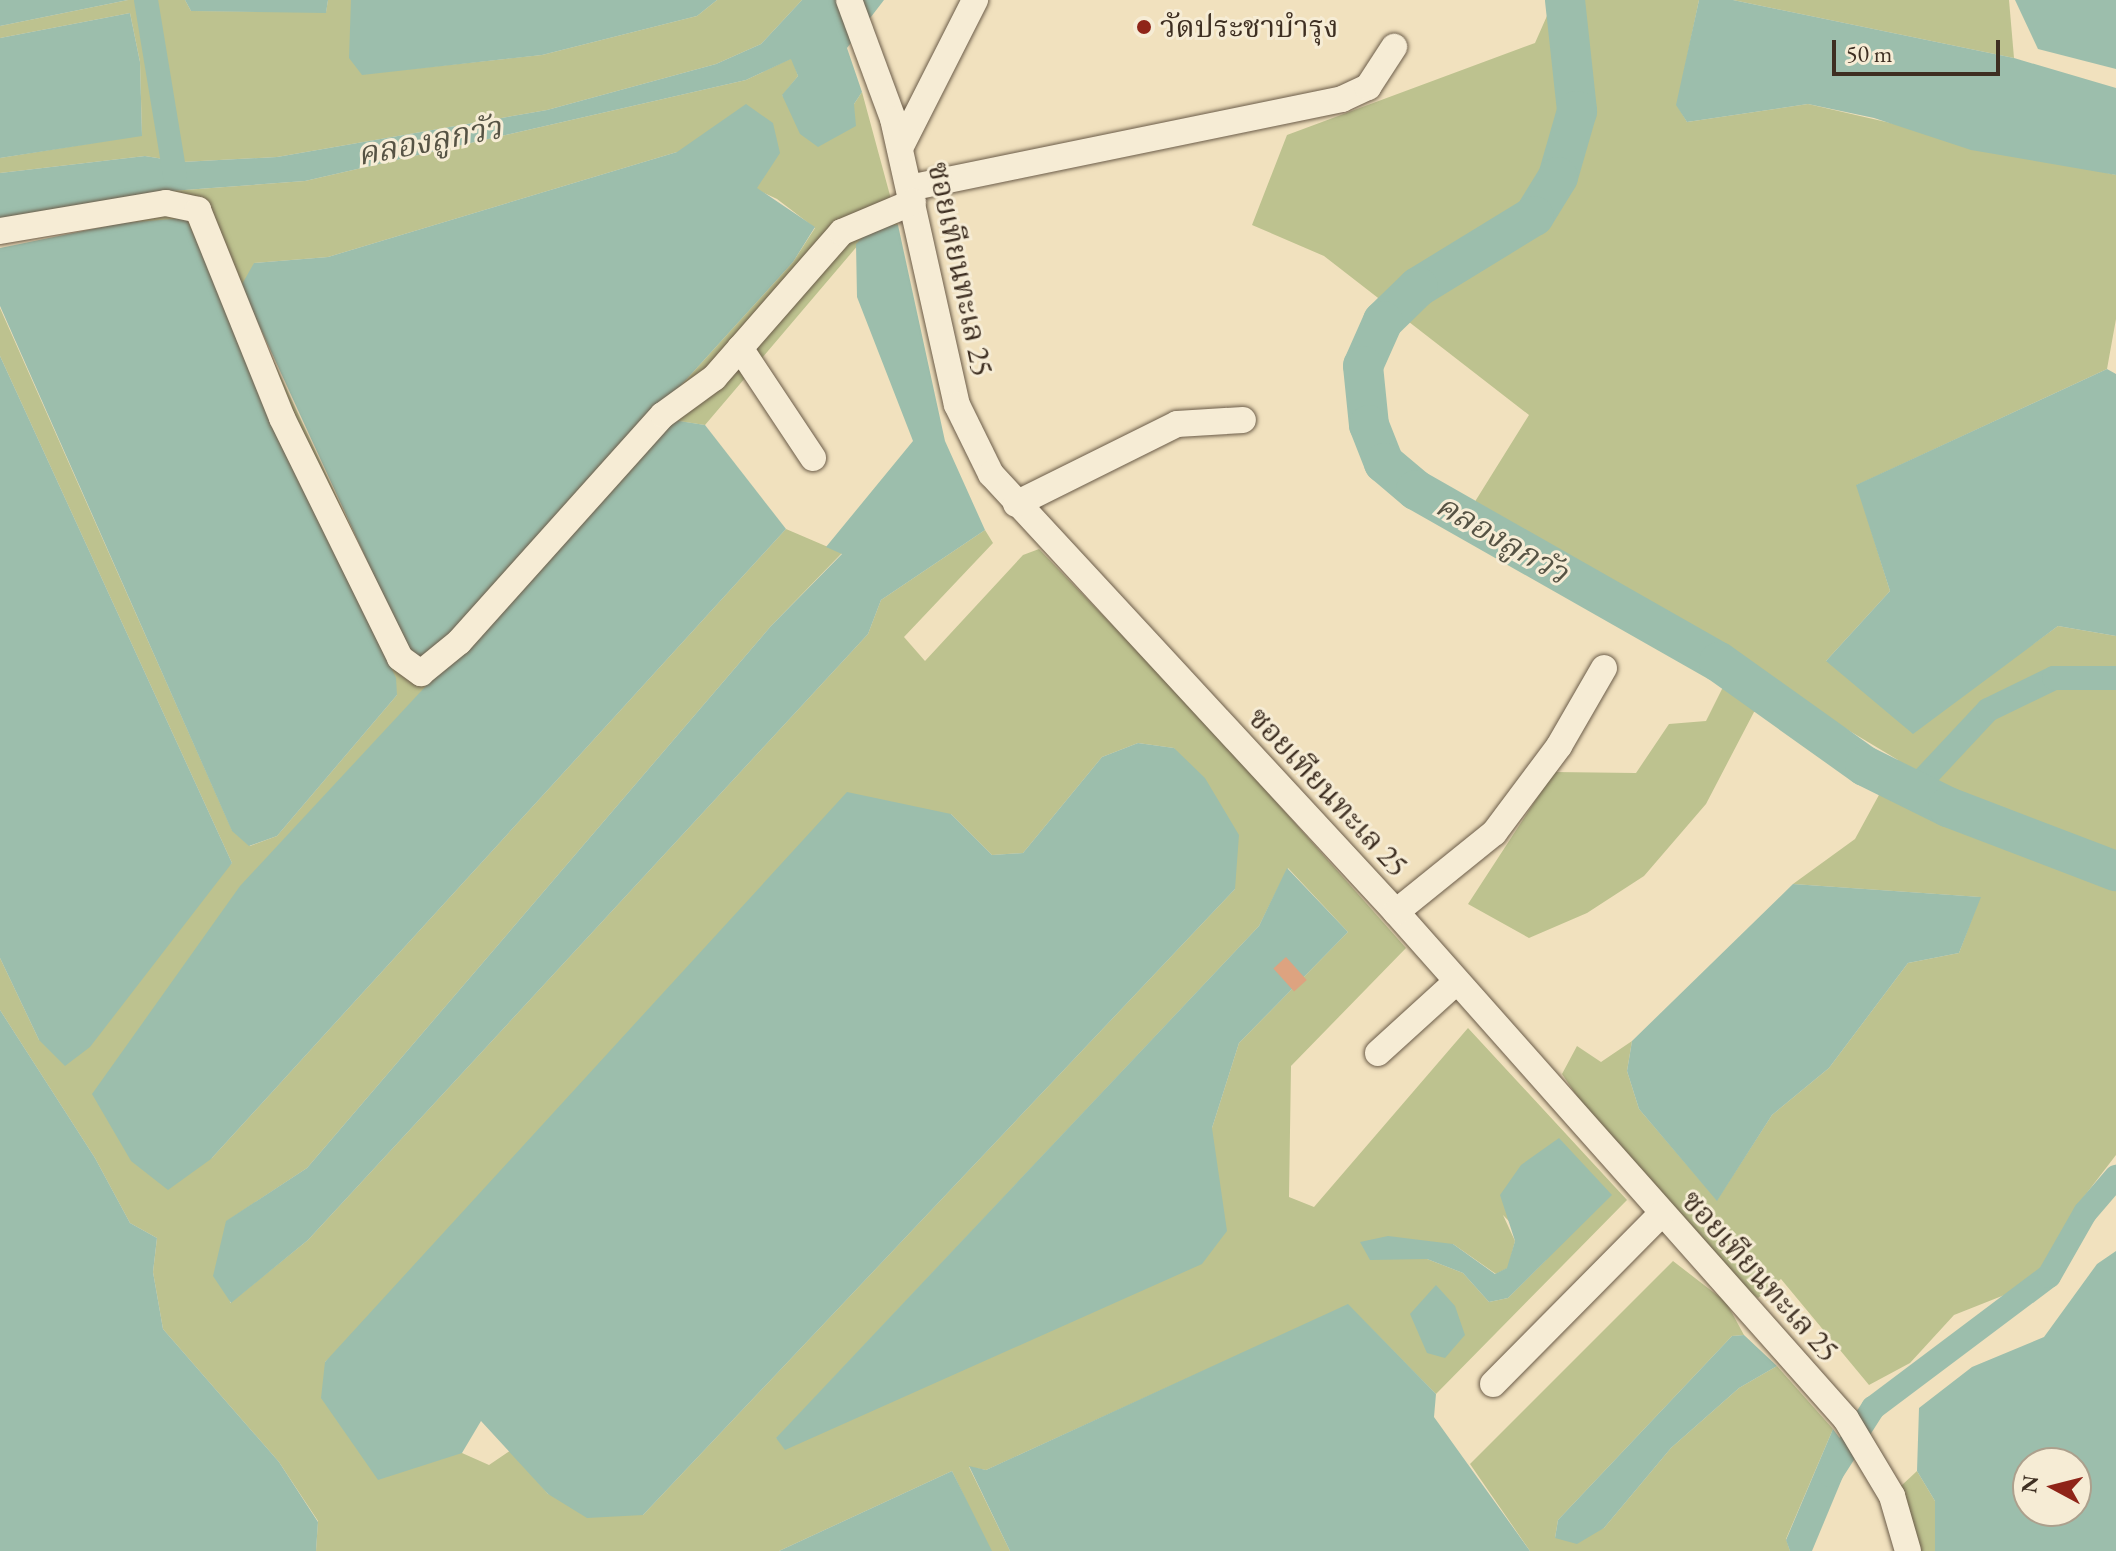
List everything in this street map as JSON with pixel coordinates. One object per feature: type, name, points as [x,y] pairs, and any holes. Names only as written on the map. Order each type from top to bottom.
[{"type":"street","name":"ซอยเทียนทะเล 25","points":[[849,0],[882,83],[900,148],[957,405],[991,474],[1401,918],[1660,1215],[1849,1423],[1866,1444],[1892,1496],[1908,1551]]},
{"type":"street","points":[[900,148],[975,0]]},
{"type":"street","points":[[0,231],[166,203],[198,210],[282,418],[400,658],[421,673],[459,642],[663,415],[714,378],[842,232],[911,195],[1342,99],[1368,87],[1394,47]]},
{"type":"street","points":[[740,348],[813,458]]},
{"type":"street","points":[[1016,504],[1177,424],[1243,420]]},
{"type":"street","points":[[1401,918],[1494,833],[1559,746],[1604,668]]},
{"type":"street","points":[[1378,1053],[1456,982]]},
{"type":"street","points":[[1493,1384],[1660,1215]]},
{"type":"green space","points":[[128,0],[185,0],[191,11],[326,12],[328,0],[351,0],[362,74],[542,55],[697,16],[717,0],[802,0],[761,44],[716,64],[547,110],[277,157],[182,162],[145,156],[0,173],[0,158],[142,135],[140,62],[130,13],[0,38],[0,26]]},
{"type":"green space","points":[[1554,0],[1699,0],[1677,105],[1687,122],[1808,104],[2116,175],[2116,319],[2107,369],[1857,485],[1890,591],[1826,661],[1997,670],[2058,626],[2116,636],[2116,1155],[2076,1207],[2050,1262],[2007,1294],[1954,1315],[1910,1363],[1869,1385],[1781,1279],[1758,1298],[1736,1282],[1602,1133],[1562,1074],[1577,1046],[1601,1062],[1632,1041],[1627,1071],[1639,1109],[1717,1200],[1772,1115],[1829,1068],[1908,963],[1959,953],[1980,897],[1793,884],[1855,839],[1898,760],[1803,703],[1754,712],[1706,804],[1644,876],[1587,913],[1529,938],[1468,904],[1554,772],[1636,773],[1669,724],[1706,721],[1735,663],[1471,508],[1529,415],[1324,256],[1252,225],[1287,135],[1535,43]]},
{"type":"green space","points":[[1733,0],[2009,0],[2014,58]]},
{"type":"green space","points":[[792,58],[798,76],[782,96],[854,104],[862,92],[898,225],[876,224],[705,425],[672,420],[211,1159],[786,529],[842,553],[771,626],[307,1168],[227,1221],[230,1303],[308,1240],[868,634],[881,600],[985,530],[993,543],[904,637],[925,661],[1023,555],[1039,549],[1199,715],[1406,948],[1291,1066],[1289,1197],[1314,1207],[1468,1028],[1627,1200],[1436,1394],[1348,1305],[986,1470],[969,1467],[1010,1551],[990,1551],[952,1471],[779,1551],[316,1551],[318,1521],[279,1462],[163,1329],[153,1272],[157,1238],[130,1223],[95,1158],[0,1010],[0,958],[39,1040],[232,863],[0,356],[0,308],[232,830],[250,846],[277,836],[397,695],[122,223],[171,191],[305,181],[746,80]],"holes":[[[677,152],[777,199],[815,228],[793,262],[447,643],[408,650],[249,308],[254,263],[328,257]],[[1138,743],[1174,748],[1235,889],[643,1515],[548,1494],[511,1450],[489,1465],[462,1453],[325,1362],[951,814],[992,855],[1023,853],[1102,757]],[[1288,868],[1348,932],[1239,1043],[1212,1128],[776,1439],[1259,926]],[[1503,1215],[1546,1260],[1508,1298],[1489,1302],[1463,1273],[1427,1259],[1453,1244],[1496,1274],[1508,1268],[1515,1241]]]},
{"type":"green space","points":[[1673,1261],[1726,1302],[1744,1335],[1732,1336],[1558,1520],[1555,1538],[1604,1528],[1671,1448],[1739,1388],[1777,1366],[1833,1429],[1786,1539],[1790,1551],[1530,1551],[1470,1464]]},
{"type":"green space","points":[[1917,1471],[1935,1501],[1935,1551],[1913,1551],[1901,1486]]},
{"type":"water","points":[[0,0],[128,0],[0,26]]},
{"type":"water","points":[[185,0],[328,0],[326,13],[191,11]]},
{"type":"water","points":[[351,0],[717,0],[697,16],[542,55],[362,75],[349,58]]},
{"type":"water","points":[[802,0],[884,0],[847,48],[862,92],[854,104],[856,126],[818,147],[800,134],[782,95],[798,76],[791,59],[746,80],[305,181],[171,191],[0,225],[0,173],[145,156],[182,162],[277,157],[547,110],[716,64],[761,44]]},
{"type":"water","points":[[1699,0],[1733,0],[2014,58],[2116,88],[2116,175],[1971,150],[1874,118],[1808,104],[1687,122],[1676,105]]},
{"type":"water","points":[[2015,0],[2116,0],[2116,69],[2038,49]]},
{"type":"water","points":[[130,13],[140,62],[142,136],[0,158],[0,38]]},
{"type":"water","points":[[746,104],[773,123],[780,153],[757,188],[815,227],[793,262],[447,643],[420,659],[408,650],[241,286],[254,263],[328,257],[677,152]]},
{"type":"water","points":[[186,218],[396,678],[397,695],[277,836],[249,846],[232,831],[0,306],[0,248],[122,223]]},
{"type":"water","points":[[876,224],[898,225],[945,441],[985,530],[881,600],[868,634],[308,1240],[231,1303],[213,1276],[226,1221],[307,1168],[771,626],[842,554],[826,547],[913,441],[857,297],[856,244]]},
{"type":"water","points":[[0,356],[232,863],[90,1047],[65,1066],[39,1040],[0,958]]},
{"type":"water","points":[[2107,369],[2116,374],[2116,636],[2058,626],[1913,734],[1826,661],[1890,591],[1856,485]]},
{"type":"water","points":[[673,420],[705,425],[786,529],[211,1159],[168,1190],[131,1161],[92,1094],[240,886]]},
{"type":"water","points":[[1138,743],[1174,748],[1205,778],[1239,835],[1235,889],[643,1515],[587,1518],[548,1494],[481,1421],[462,1453],[378,1480],[321,1398],[325,1362],[847,792],[951,814],[992,855],[1023,853],[1102,757]]},
{"type":"water","points":[[1287,868],[1348,932],[1239,1043],[1212,1128],[1227,1231],[1202,1264],[785,1450],[776,1438],[1259,926]]},
{"type":"water","points":[[1793,884],[1981,897],[1959,953],[1908,963],[1829,1068],[1772,1115],[1717,1201],[1639,1109],[1627,1071],[1632,1041]]},
{"type":"water","points":[[0,1010],[95,1158],[130,1223],[157,1238],[153,1272],[163,1329],[279,1462],[318,1522],[316,1551],[0,1551]]},
{"type":"water","points":[[1559,1138],[1612,1195],[1508,1298],[1489,1302],[1463,1273],[1427,1259],[1370,1260],[1360,1242],[1388,1236],[1453,1244],[1495,1274],[1507,1268],[1515,1241],[1500,1195],[1521,1165]]},
{"type":"water","points":[[2116,1251],[2116,1551],[1935,1551],[1935,1501],[1917,1471],[1919,1408],[1972,1367],[2044,1337],[2097,1264]]},
{"type":"water","points":[[1436,1285],[1455,1306],[1465,1335],[1445,1358],[1427,1353],[1410,1314]]},
{"type":"water","points":[[1348,1304],[1436,1394],[1434,1417],[1530,1551],[1010,1551],[969,1466],[986,1470]]},
{"type":"water","points":[[1744,1335],[1777,1366],[1739,1388],[1671,1448],[1604,1528],[1577,1544],[1555,1538],[1558,1520],[1732,1336]]},
{"type":"water","points":[[1833,1429],[1852,1455],[1812,1551],[1790,1551],[1786,1540]]},
{"type":"water","points":[[952,1471],[992,1551],[779,1551]]},
{"type":"building","points":[[1286,957],[1307,980],[1294,991],[1273,968]]},
{"type":"waterway","points":[[146,0],[175,176]]},
{"type":"waterway","name":"คลองลูกวัว","points":[[1565,0],[1577,111],[1558,177],[1534,216],[1418,287],[1383,321],[1363,366],[1369,425],[1384,463],[1416,490],[1719,662],[1865,766],[1948,807],[2116,871]]},
{"type":"waterway","points":[[1915,788],[1988,710],[2054,678],[2116,678]]},
{"type":"waterway","points":[[1830,1475],[1873,1408],[2049,1276],[2085,1213],[2116,1177]]},
{"type":"place","name":"วัดประชาบํารุง","points":[[1144,27]]}]
